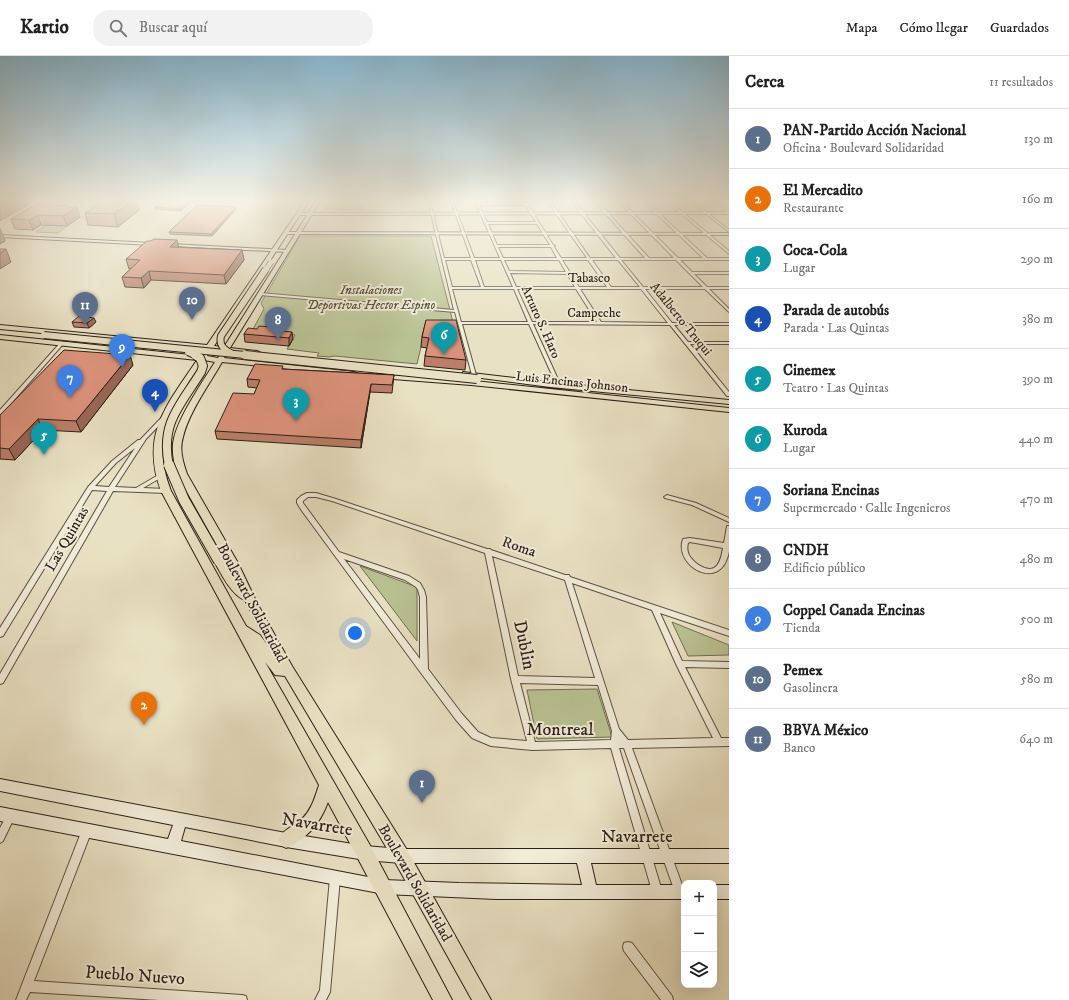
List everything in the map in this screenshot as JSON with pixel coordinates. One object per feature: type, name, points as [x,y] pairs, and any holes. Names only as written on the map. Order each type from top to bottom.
[{"type":"main road","name":"Boulevard Solidaridad","points":[[278,245],[271,259],[178,394],[166,416],[161,429],[157,451],[160,476],[166,491],[241,629],[328,783],[384,887],[442,1000]]},
{"type":"main road","name":"Boulevard Solidaridad","points":[[291,245],[217,364],[179,433],[176,447],[178,463],[192,493],[233,563],[252,604],[288,670],[401,856],[482,1000]]},
{"type":"main road","points":[[271,259],[222,336],[220,346],[224,350],[231,353],[274,362]]},
{"type":"main road","points":[[0,327],[246,351],[474,379]]},
{"type":"main road","points":[[190,346],[206,341],[223,328]]},
{"type":"main road","points":[[0,330],[43,337],[274,362]]},
{"type":"main road","points":[[0,334],[154,346],[474,379]]},
{"type":"main road","points":[[0,337],[203,358],[217,364],[239,362],[432,381],[474,379]]},
{"type":"main road","points":[[231,341],[239,348],[246,351]]},
{"type":"main road","points":[[154,346],[190,352],[200,358],[203,362],[202,372],[170,424],[166,437],[166,450],[170,472],[174,482],[231,582],[252,604]]},
{"type":"main road","points":[[180,356],[190,361],[194,372]]},
{"type":"main road","name":"Luis Encinas Johnson","points":[[274,362],[413,376],[474,379],[729,402]]},
{"type":"main road","name":"Luis Encinas Johnson","points":[[474,379],[729,410]]},
{"type":"main road","points":[[178,394],[199,396]]},
{"type":"main road","points":[[241,629],[256,639],[279,671],[288,670]]},
{"type":"main road","points":[[286,840],[301,831],[318,813],[328,783]]},
{"type":"street","points":[[178,245],[287,251]]},
{"type":"street","points":[[440,245],[474,379]]},
{"type":"street","points":[[469,245],[483,288]]},
{"type":"street","points":[[580,245],[610,288]]},
{"type":"street","name":"Adalberto Truqui","points":[[607,245],[729,394]]},
{"type":"street","points":[[636,245],[648,259]]},
{"type":"street","points":[[664,245],[729,311]]},
{"type":"street","points":[[691,245],[706,259]]},
{"type":"street","points":[[719,245],[729,254]]},
{"type":"street","points":[[496,246],[552,246],[599,323]]},
{"type":"street","name":"Arturo S. Haro","points":[[496,246],[557,386]]},
{"type":"street","points":[[443,259],[729,259]]},
{"type":"street","points":[[508,272],[569,273]]},
{"type":"street","points":[[692,273],[729,273]]},
{"type":"street","name":"Tabasco","points":[[450,288],[729,288]]},
{"type":"street","points":[[260,294],[456,311]]},
{"type":"street","points":[[723,305],[729,305]]},
{"type":"street","name":"Campeche","points":[[460,323],[729,324]]},
{"type":"street","points":[[0,413],[62,343]]},
{"type":"street","points":[[688,343],[729,343]]},
{"type":"street","name":"Las Quintas","points":[[0,634],[90,488],[114,462],[144,438],[166,416]]},
{"type":"street","name":"Las Quintas","points":[[0,681],[112,489],[144,438]]},
{"type":"street","points":[[138,489],[160,476]]},
{"type":"street","points":[[90,488],[166,491]]},
{"type":"street","name":"Roma","points":[[300,500],[308,495],[321,496],[729,633]]},
{"type":"street","points":[[667,497],[694,504],[729,520]]},
{"type":"street","name":"Montreal","points":[[300,500],[304,510],[336,554],[459,717],[475,735],[491,742],[532,746],[729,742]]},
{"type":"street","points":[[726,546],[690,540],[685,541],[684,543],[685,555],[692,565],[714,571],[718,569],[725,555],[729,528]]},
{"type":"street","name":"Dublin","points":[[488,551],[515,679],[532,746]]},
{"type":"street","points":[[336,554],[407,578],[415,582],[421,588],[423,597],[424,671]]},
{"type":"street","points":[[567,578],[616,731],[627,744],[681,889]]},
{"type":"street","points":[[655,609],[680,664],[719,742]]},
{"type":"street","points":[[680,664],[729,665]]},
{"type":"street","points":[[515,679],[601,682]]},
{"type":"street","points":[[616,731],[614,745],[657,892]]},
{"type":"street","name":"Navarrete","points":[[0,785],[286,840],[365,853],[401,856],[729,856]]},
{"type":"street","points":[[0,838],[5,815],[384,887],[542,893],[681,892]]},
{"type":"street","points":[[172,846],[182,820]]},
{"type":"street","points":[[21,1000],[87,830]]},
{"type":"street","points":[[582,856],[591,892]]},
{"type":"street","points":[[320,1000],[325,992],[334,878]]},
{"type":"street","points":[[717,892],[729,892]]},
{"type":"street","points":[[628,946],[668,1000]]},
{"type":"street","name":"Pueblo Nuevo","points":[[26,986],[242,1000]]},
{"type":"green space","name":"Instalaciones Deportivas Hector Espino","points":[[295,245],[433,245],[455,330],[425,330],[417,364],[335,356],[317,356],[319,353],[287,349],[295,335],[252,331],[264,309],[261,303]]},
{"type":"green space","points":[[360,566],[417,587],[417,641]]},
{"type":"green space","points":[[672,622],[729,645],[729,655],[688,656]]},
{"type":"green space","points":[[597,689],[612,737],[537,739],[527,690]]},
{"type":"water","points":[[274,314],[290,315],[279,331],[263,330]]},
{"type":"building","points":[[142,245],[172,245],[170,247],[242,250],[224,275],[149,271],[141,278],[122,277],[140,260],[126,259]]},
{"type":"building","points":[[0,249],[6,249],[0,253]]},
{"type":"building","points":[[79,316],[94,318],[87,323],[72,322]]},
{"type":"building","points":[[426,320],[456,320],[466,360],[425,356],[429,338],[422,337]]},
{"type":"building","points":[[259,326],[283,328],[282,331],[292,332],[289,338],[244,334],[248,328],[257,329]]},
{"type":"building","points":[[64,350],[130,355],[76,421],[38,419],[9,449],[0,448],[0,415]]},
{"type":"building","points":[[255,364],[283,366],[282,369],[394,375],[392,385],[371,384],[361,440],[215,431],[233,393],[254,394],[260,380],[247,379]]},
{"type":"place","name":"Pemex","points":[[192,320]]},
{"type":"place","name":"BBVA México","points":[[85,325]]},
{"type":"place","name":"CNDH","points":[[278,340]]},
{"type":"place","name":"Kuroda","points":[[444,355]]},
{"type":"place","name":"Coppel Canada Encinas","points":[[122,367]]},
{"type":"place","name":"Soriana Encinas","points":[[70,398]]},
{"type":"place","name":"Parada de autobús","points":[[155,412]]},
{"type":"place","name":"Coca-Cola","points":[[296,421]]},
{"type":"place","name":"Cinemex","points":[[44,455]]},
{"type":"place","name":"El Mercadito","points":[[144,725]]},
{"type":"place","name":"PAN-Partido Acción Nacional","points":[[422,803]]}]
